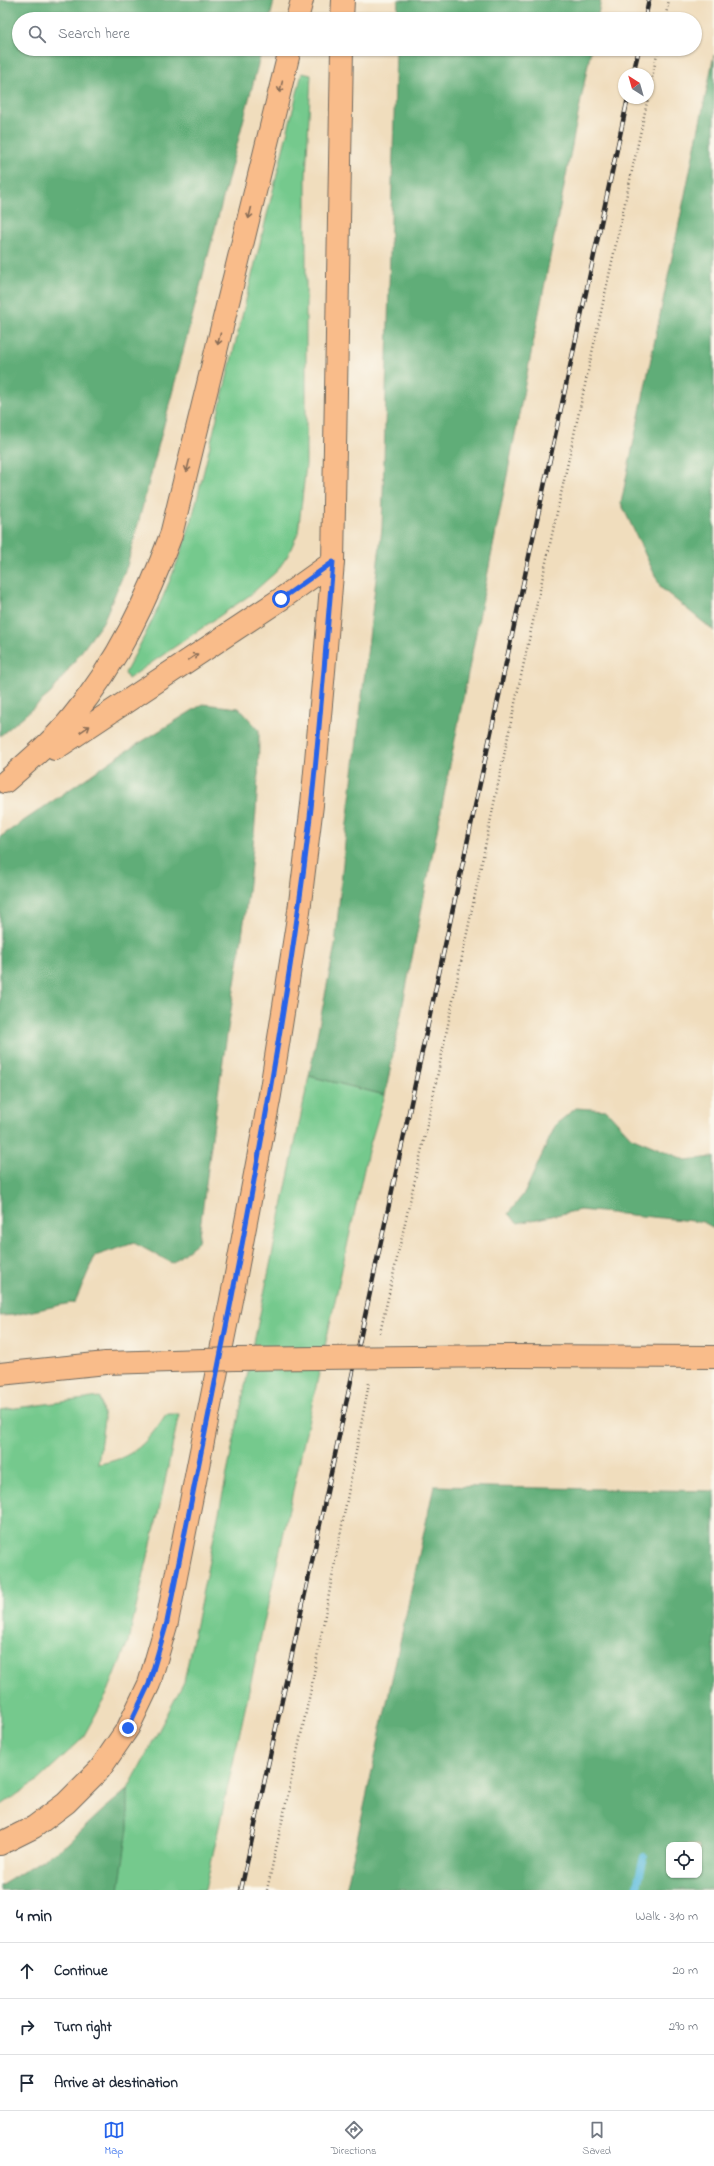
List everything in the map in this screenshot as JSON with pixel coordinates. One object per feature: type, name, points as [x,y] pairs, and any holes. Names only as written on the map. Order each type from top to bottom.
[{"type":"main road","points":[[299,12],[302,0]]},
{"type":"main road","points":[[342,12],[343,0]]},
{"type":"main road","points":[[3,783],[73,717],[97,685],[119,651],[155,578],[171,535],[288,56]]},
{"type":"main road","points":[[0,1844],[34,1827],[60,1808],[100,1769],[128,1728],[149,1684],[167,1622],[234,1285],[279,1034],[298,911],[312,805],[333,562],[342,56]]},
{"type":"main road","points":[[3,783],[281,599],[333,562]]},
{"type":"main road","points":[[0,1374],[106,1363],[236,1358],[508,1356],[714,1357]]},
{"type":"path","points":[[666,12],[669,0]]},
{"type":"path","points":[[654,69],[657,56]]},
{"type":"path","points":[[380,1336],[425,1136],[512,718],[647,104]]},
{"type":"path","points":[[267,1890],[311,1689],[370,1382]]},
{"type":"green space","points":[[0,0],[274,0],[271,12],[12,12],[12,56],[260,56],[127,566],[103,622],[51,693],[0,736]]},
{"type":"green space","points":[[398,0],[601,0],[598,12],[397,12]]},
{"type":"green space","points":[[714,55],[714,631],[661,588],[621,503]]},
{"type":"green space","points":[[396,56],[590,56],[385,1095],[309,1076],[335,945],[346,832],[382,528]]},
{"type":"green space","points":[[302,73],[311,75],[306,177],[306,465],[298,533],[288,555],[277,571],[250,595],[128,679],[125,673],[163,598],[192,519]]},
{"type":"green space","points":[[203,704],[239,708],[259,730],[256,811],[248,892],[198,1242],[172,1263],[134,1243],[95,1256],[75,1302],[14,1315],[0,1316],[0,837],[120,755]]},
{"type":"green space","points":[[309,1076],[385,1095],[368,1151],[205,1890],[117,1890],[128,1789],[184,1682]]},
{"type":"green space","points":[[576,1108],[606,1110],[631,1137],[686,1160],[714,1157],[714,1228],[703,1222],[580,1210],[518,1223],[508,1214],[525,1192],[556,1124]]},
{"type":"green space","points":[[100,1397],[104,1419],[98,1464],[110,1462],[130,1453],[146,1441],[166,1414],[179,1414],[159,1510],[128,1642],[107,1694],[82,1739],[37,1781],[0,1806],[0,1410]]},
{"type":"green space","points":[[434,1486],[714,1491],[714,1890],[346,1890]]},
{"type":"green space","points":[[128,1789],[128,1828],[119,1890],[0,1890],[0,1886],[66,1845]]},
{"type":"waterway","points":[[636,1890],[644,1857]]},
{"type":"railway","points":[[646,12],[649,0]]},
{"type":"railway","points":[[634,68],[637,56]]},
{"type":"railway","points":[[241,1890],[627,104]]},
{"type":"route","points":[[128,1728],[149,1684],[167,1622],[270,1095],[298,911],[312,805],[333,562],[281,599]]}]
